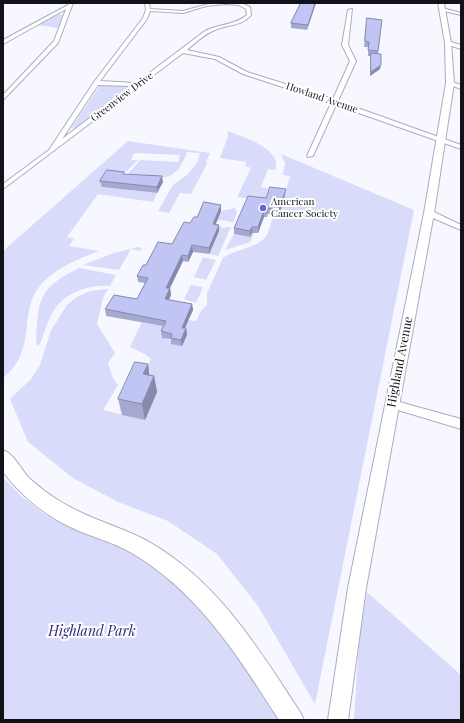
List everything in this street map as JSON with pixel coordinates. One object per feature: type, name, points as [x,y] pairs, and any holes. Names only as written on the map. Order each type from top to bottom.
[{"type":"main road","points":[[3,457],[14,474],[34,494],[60,511],[145,550],[182,576],[223,617],[246,648],[292,720]]},
{"type":"street","points":[[51,151],[96,83],[145,18],[148,10],[147,3]]},
{"type":"street","name":"Greenview Drive","points":[[3,187],[212,29],[242,22],[249,15],[248,8],[240,4],[226,3],[206,5],[183,12],[148,10]]},
{"type":"street","points":[[3,42],[70,5]]},
{"type":"street","points":[[3,98],[56,42],[70,5]]},
{"type":"street","points":[[442,6],[461,14]]},
{"type":"street","name":"Highland Avenue","points":[[338,720],[350,631],[429,213],[450,83],[448,43],[442,6]]},
{"type":"street","points":[[310,156],[353,61],[345,45],[350,10]]},
{"type":"street","points":[[448,43],[461,47]]},
{"type":"street","name":"Howland Avenue","points":[[183,51],[217,58],[245,73],[335,102],[461,147]]},
{"type":"street","points":[[96,83],[137,85]]},
{"type":"street","points":[[450,83],[461,87]]},
{"type":"street","points":[[429,213],[461,228]]},
{"type":"street","points":[[392,404],[461,424]]},
{"type":"green space","points":[[58,14],[63,15],[58,28],[38,25]]},
{"type":"green space","points":[[107,84],[127,86],[129,89],[76,129],[71,128],[100,86]]},
{"type":"green space","points":[[227,131],[260,144],[273,156],[276,162],[275,170],[268,169],[261,187],[268,188],[267,193],[270,193],[266,204],[262,200],[237,197],[251,168],[245,166],[247,162],[220,158],[228,136]]},
{"type":"green space","points":[[128,141],[210,153],[206,162],[207,164],[191,194],[180,193],[169,213],[158,211],[173,185],[187,175],[197,163],[200,153],[187,152],[177,171],[170,175],[163,178],[147,178],[127,175],[140,160],[178,162],[180,155],[134,153],[131,160],[138,160],[120,178],[102,187],[157,193],[153,202],[98,194],[67,237],[74,239],[69,246],[99,251],[74,261],[59,270],[51,275],[39,287],[29,309],[24,344],[20,356],[14,367],[3,378],[3,251]]},
{"type":"green space","points":[[281,154],[414,210],[315,704],[258,606],[217,554],[168,521],[118,502],[73,478],[28,442],[10,399],[31,379],[40,365],[51,330],[67,305],[77,297],[90,291],[108,289],[103,298],[97,324],[115,353],[108,363],[113,378],[118,385],[103,410],[145,420],[141,379],[151,359],[145,354],[130,347],[142,322],[155,325],[161,314],[182,334],[188,320],[196,321],[201,311],[207,305],[207,293],[223,258],[255,245],[264,239],[269,231],[274,215],[287,217],[289,210],[281,209],[290,176],[283,175],[285,163]]},
{"type":"green space","points":[[235,208],[237,212],[233,223],[209,220],[221,211]]},
{"type":"green space","points":[[195,220],[217,224],[222,228],[231,227],[218,256],[209,254]]},
{"type":"green space","points":[[252,233],[254,233],[250,242],[225,250],[234,234],[250,237]]},
{"type":"green space","points":[[138,247],[141,248],[141,251],[131,249],[119,270],[83,265],[114,253]]},
{"type":"green space","points":[[203,257],[216,260],[206,280],[194,277]]},
{"type":"green space","points":[[79,268],[116,275],[110,286],[85,288],[70,295],[57,305],[47,324],[40,344],[37,346],[36,338],[38,312],[44,295],[54,283]]},
{"type":"green space","points":[[191,285],[203,287],[196,303],[184,299]]},
{"type":"green space","name":"Highland Park","points":[[3,477],[22,497],[46,515],[143,559],[181,590],[219,629],[278,720],[3,720]]},
{"type":"green space","points":[[367,592],[461,675],[461,720],[354,720],[359,641]]},
{"type":"building","points":[[301,3],[315,3],[308,25],[291,23]]},
{"type":"building","points":[[367,18],[382,20],[378,51],[368,50],[369,42],[365,41]]},
{"type":"building","points":[[371,53],[381,54],[381,65],[371,72]]},
{"type":"building","points":[[107,170],[124,172],[123,174],[162,176],[157,187],[100,181]]},
{"type":"building","points":[[270,187],[286,189],[279,210],[268,208],[267,211],[264,210],[258,227],[252,227],[250,231],[234,228],[248,196],[266,198]]},
{"type":"building","points":[[204,202],[221,205],[213,224],[219,225],[209,248],[192,245],[188,256],[182,255],[166,288],[170,288],[165,299],[192,304],[182,328],[186,328],[181,340],[171,338],[172,334],[161,331],[166,321],[105,309],[114,295],[137,299],[148,278],[137,276],[143,265],[146,265],[158,242],[172,244],[184,222],[190,223],[194,217],[197,217]]},
{"type":"building","points":[[135,362],[148,364],[143,374],[154,376],[142,404],[118,399]]},
{"type":"place","name":"American Cancer Society","points":[[263,208]]}]
